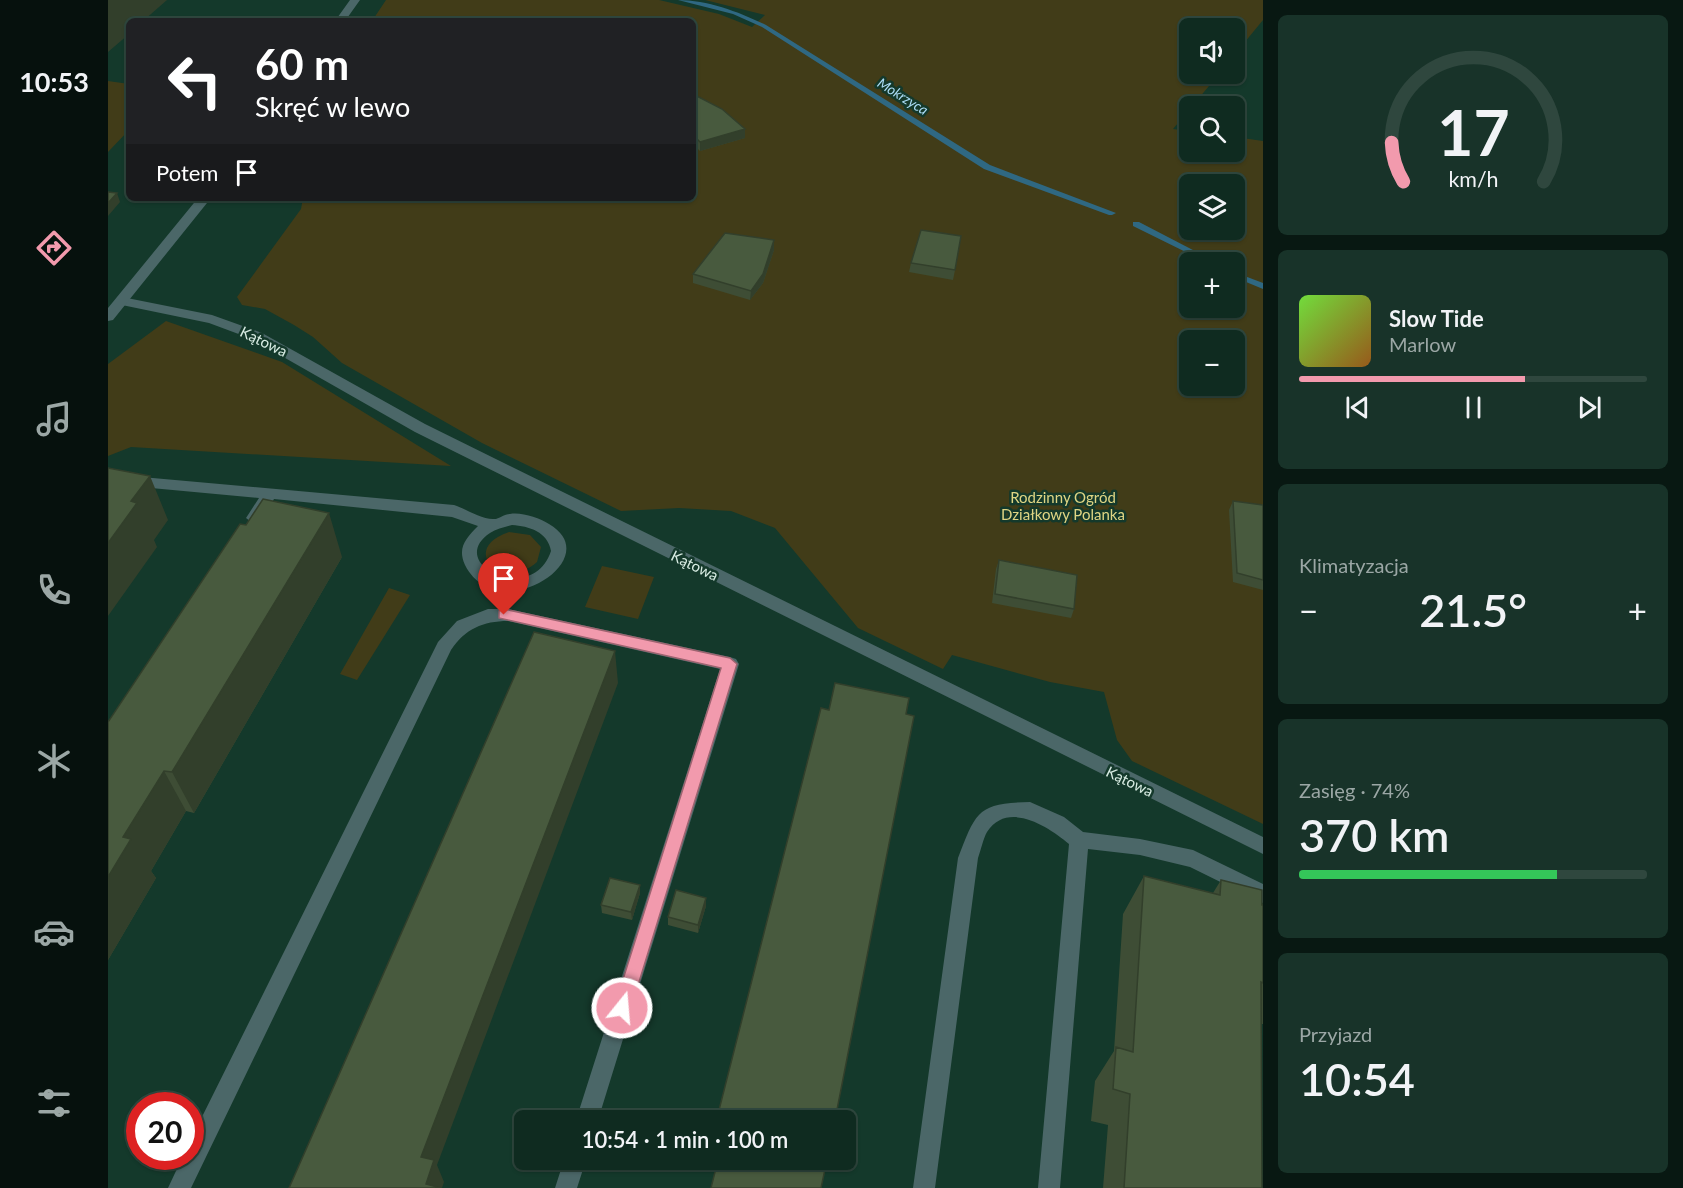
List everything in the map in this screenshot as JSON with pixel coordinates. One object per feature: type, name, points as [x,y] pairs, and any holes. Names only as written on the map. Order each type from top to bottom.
[{"type":"street","points":[[342,18],[355,0]]},
{"type":"street","points":[[108,316],[203,201]]},
{"type":"street","name":"Kątowa","points":[[122,301],[212,319],[257,336],[420,428],[1263,846]]},
{"type":"street","points":[[108,479],[454,511],[491,525],[511,519],[538,523],[549,529],[555,539],[558,549],[555,560],[548,570],[523,584],[508,585],[481,577],[472,569],[468,558],[469,547],[474,537],[491,525]]},
{"type":"street","points":[[245,531],[270,493]]},
{"type":"street","points":[[179,1188],[447,642],[459,626],[488,615],[508,615],[730,664],[590,1110]]},
{"type":"street","points":[[924,1188],[968,858],[980,825],[998,811],[1030,810],[1057,823],[1078,840],[1140,847],[1193,859],[1263,894]]},
{"type":"street","points":[[1049,1188],[1078,840]]},
{"type":"street","points":[[566,1188],[572,1170]]},
{"type":"green space","name":"Rodzinny Ogród Działkowy Polanka","points":[[386,0],[659,0],[719,14],[752,27],[765,15],[705,0],[1263,0],[1263,20],[1245,42],[1245,18],[1179,18],[1179,84],[1211,84],[1201,96],[1179,96],[1179,122],[1173,129],[1179,130],[1179,162],[1245,162],[1245,138],[1263,141],[1263,824],[1132,761],[1117,740],[1104,692],[1050,682],[952,655],[943,669],[858,628],[775,528],[731,511],[679,508],[621,511],[482,443],[342,363],[313,337],[294,325],[265,309],[242,305],[237,297],[301,209],[302,201],[696,201],[696,18],[374,18]]},
{"type":"green space","points":[[108,81],[126,84],[126,133],[108,152]]},
{"type":"green space","points":[[166,321],[282,362],[451,466],[131,447],[108,456],[108,364]]},
{"type":"green space","points":[[509,532],[530,535],[541,547],[537,562],[524,570],[511,573],[499,571],[486,557],[487,548],[494,539]]},
{"type":"green space","points":[[602,566],[654,577],[638,619],[585,607]]},
{"type":"green space","points":[[389,588],[410,595],[357,680],[340,674]]},
{"type":"building","points":[[696,96],[722,109],[745,129],[700,142],[696,138]]},
{"type":"building","points":[[108,192],[117,193],[108,203]]},
{"type":"building","points":[[921,230],[961,236],[955,270],[911,263]]},
{"type":"building","points":[[725,233],[774,240],[763,274],[751,291],[693,274]]},
{"type":"building","points":[[108,468],[150,476],[131,501],[137,503],[108,543]]},
{"type":"building","points":[[263,499],[329,513],[172,772],[164,771],[123,837],[131,839],[108,877],[108,722],[240,524],[246,525]]},
{"type":"building","points":[[1233,501],[1263,505],[1263,580],[1237,573]]},
{"type":"building","points":[[999,560],[1077,575],[1074,609],[995,594]]},
{"type":"building","points":[[534,632],[615,651],[421,1157],[434,1160],[426,1184],[441,1188],[289,1188]]},
{"type":"building","points":[[835,683],[909,698],[906,714],[914,716],[837,1110],[719,1110],[821,708],[829,710]]},
{"type":"building","points":[[1144,876],[1220,895],[1221,880],[1262,890],[1262,1188],[1124,1188],[1130,1094],[1113,1089],[1116,1047],[1133,1052]]},
{"type":"building","points":[[610,878],[640,885],[631,912],[601,905]]},
{"type":"building","points":[[676,890],[706,898],[698,925],[668,917]]},
{"type":"building","points":[[716,1170],[825,1170],[821,1188],[711,1188]]},
{"type":"waterway","name":"Mokrzyca","points":[[681,0],[735,13],[764,26],[987,167],[1112,213]]},
{"type":"waterway","name":"Mokrzyca","points":[[1136,224],[1192,252]]},
{"type":"waterway","name":"Mokrzyca","points":[[1245,279],[1263,286]]},
{"type":"route","points":[[504,615],[730,664],[622,1008]]}]
